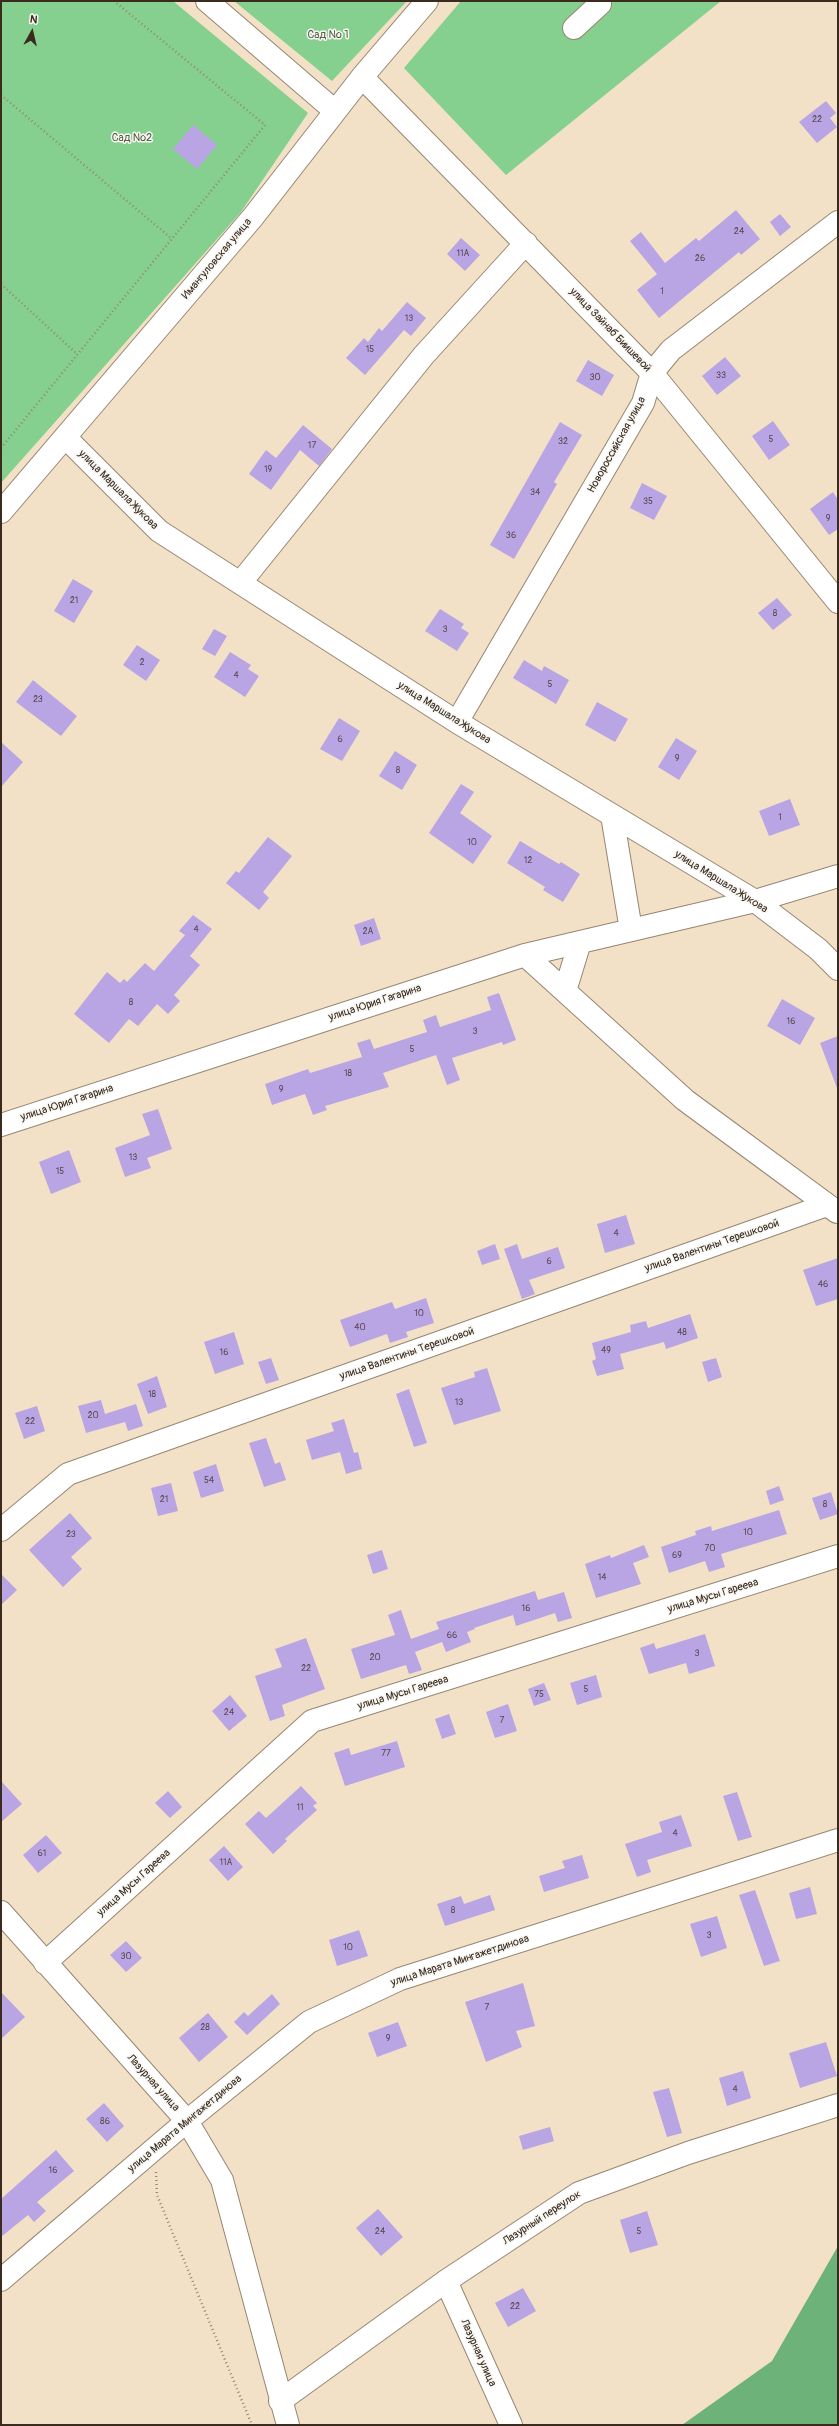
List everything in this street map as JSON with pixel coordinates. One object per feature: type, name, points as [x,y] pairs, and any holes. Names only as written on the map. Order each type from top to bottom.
[{"type":"street","points":[[207,1],[335,111]]},
{"type":"street","name":"Имангуловская улица","points":[[1,512],[253,216],[362,77],[427,1]]},
{"type":"street","points":[[574,28],[600,4],[597,1]]},
{"type":"street","name":"улица Зайнаб Биишевой","points":[[362,77],[652,373],[838,602]]},
{"type":"street","name":"Новороссийская улица","points":[[457,722],[644,403],[652,373],[670,350],[838,222]]},
{"type":"street","points":[[241,582],[424,355],[526,243]]},
{"type":"street","name":"улица Маршала Жукова","points":[[65,437],[159,531],[241,582],[457,722],[755,901],[818,949],[838,969]]},
{"type":"street","points":[[612,816],[631,930]]},
{"type":"street","name":"улица Юрия Гагарина","points":[[1,1125],[525,955],[755,901],[838,876]]},
{"type":"street","points":[[565,991],[580,942]]},
{"type":"street","points":[[525,955],[685,1100],[833,1209]]},
{"type":"street","name":"улица Валентины Терешковой","points":[[1,1530],[68,1474],[833,1209]]},
{"type":"street","name":"улица Мусы Гареева","points":[[45,1963],[312,1721],[838,1556]]},
{"type":"street","name":"улица Марата Мингажетдинова","points":[[1,2280],[187,2121],[309,2022],[400,1979],[838,1840]]},
{"type":"street","name":"Лазурная улица","points":[[1,1912],[187,2121],[222,2180],[280,2401],[288,2425]]},
{"type":"street","name":"Лазурный переулок","points":[[280,2401],[446,2281],[579,2193],[688,2153],[838,2105]]},
{"type":"street","name":"Лазурная улица","points":[[446,2281],[511,2425]]},
{"type":"path","points":[[1,448],[265,125],[114,1]]},
{"type":"path","points":[[1,95],[172,239]]},
{"type":"path","points":[[1,284],[78,354]]},
{"type":"path","points":[[155,2148],[157,2195],[252,2425]]},
{"type":"green space","name":"Сад №2","points":[[1,1],[173,1],[308,113],[241,212],[1,483]]},
{"type":"green space","name":"Сад № 1","points":[[234,1],[407,1],[332,81]]},
{"type":"green space","points":[[461,1],[721,1],[506,175],[404,68]]},
{"type":"green space","points":[[838,2246],[838,2425],[682,2425],[772,2361]]},
{"type":"building","points":[[826,101],[836,113],[830,118],[837,127],[817,143],[799,122]]},
{"type":"building","points":[[193,125],[217,145],[197,169],[173,149]]},
{"type":"building","points":[[736,210],[760,239],[741,255],[739,252],[659,318],[637,290],[657,274],[630,241],[641,232],[665,263],[696,238],[699,241]]},
{"type":"building","points":[[780,214],[791,227],[780,236],[770,222]]},
{"type":"building","points":[[461,238],[480,255],[465,271],[447,254]]},
{"type":"building","points":[[407,302],[426,318],[411,336],[404,330],[365,375],[346,358],[364,338],[368,342],[379,328],[382,331]]},
{"type":"building","points":[[725,357],[741,376],[717,395],[702,376]]},
{"type":"building","points":[[588,360],[614,375],[602,396],[576,381]]},
{"type":"building","points":[[773,421],[790,445],[769,460],[752,436]]},
{"type":"building","points":[[560,422],[582,435],[554,482],[557,484],[514,559],[490,545]]},
{"type":"building","points":[[303,425],[332,449],[319,466],[300,450],[271,490],[249,474],[266,450],[276,458]]},
{"type":"building","points":[[642,483],[667,496],[654,520],[630,508]]},
{"type":"building","points":[[833,492],[838,500],[838,529],[829,535],[810,509]]},
{"type":"building","points":[[73,579],[93,591],[74,623],[54,611]]},
{"type":"building","points":[[777,598],[792,615],[773,630],[758,613]]},
{"type":"building","points":[[440,609],[464,624],[461,628],[469,633],[457,651],[425,631]]},
{"type":"building","points":[[214,629],[227,636],[215,656],[202,649]]},
{"type":"building","points":[[137,645],[160,660],[146,681],[123,665]]},
{"type":"building","points":[[230,652],[251,665],[248,669],[259,676],[245,697],[214,677]]},
{"type":"building","points":[[524,660],[542,671],[544,666],[569,680],[556,704],[513,678]]},
{"type":"building","points":[[33,680],[77,716],[61,736],[16,702]]},
{"type":"building","points":[[597,702],[628,719],[615,742],[585,725]]},
{"type":"building","points":[[339,718],[360,731],[342,761],[320,749]]},
{"type":"building","points":[[676,738],[697,751],[679,780],[658,767]]},
{"type":"building","points":[[1,742],[23,762],[1,787]]},
{"type":"building","points":[[395,751],[417,765],[402,790],[379,776]]},
{"type":"building","points":[[461,784],[474,792],[460,813],[492,836],[473,864],[429,833]]},
{"type":"building","points":[[790,799],[800,825],[769,836],[759,811]]},
{"type":"building","points":[[268,837],[292,856],[263,892],[269,898],[259,910],[226,883],[236,871],[239,873]]},
{"type":"building","points":[[520,841],[559,864],[561,862],[580,874],[563,902],[543,890],[545,887],[507,863]]},
{"type":"building","points":[[193,915],[212,929],[190,956],[200,965],[174,995],[180,1001],[168,1014],[157,1004],[138,1026],[129,1019],[109,1043],[74,1014],[107,972],[120,983],[124,979],[127,982],[145,963],[154,971],[185,935],[179,931]]},
{"type":"building","points":[[374,918],[381,939],[361,946],[354,925]]},
{"type":"building","points":[[499,993],[516,1040],[503,1045],[502,1042],[452,1058],[460,1080],[447,1085],[436,1055],[383,1073],[389,1087],[325,1106],[327,1110],[313,1115],[305,1094],[272,1105],[265,1084],[308,1069],[310,1073],[362,1057],[357,1043],[370,1039],[374,1049],[427,1032],[423,1020],[436,1015],[440,1027],[491,1010],[487,997]]},
{"type":"building","points":[[782,999],[815,1018],[800,1045],[767,1026]]},
{"type":"building","points":[[838,1036],[838,1087],[837,1088],[820,1043]]},
{"type":"building","points":[[158,1109],[172,1149],[147,1158],[151,1168],[125,1177],[115,1148],[150,1135],[142,1114]]},
{"type":"building","points":[[69,1150],[81,1182],[51,1194],[39,1162]]},
{"type":"building","points":[[626,1215],[635,1244],[605,1253],[597,1224]]},
{"type":"building","points":[[495,1244],[500,1259],[482,1265],[477,1251]]},
{"type":"building","points":[[517,1244],[522,1259],[558,1247],[565,1268],[529,1280],[535,1294],[522,1299],[504,1249]]},
{"type":"building","points":[[838,1258],[838,1299],[816,1306],[803,1270]]},
{"type":"building","points":[[426,1298],[434,1323],[406,1332],[408,1337],[390,1343],[387,1334],[350,1347],[340,1320],[392,1302],[395,1309]]},
{"type":"building","points":[[690,1314],[698,1338],[666,1349],[664,1342],[620,1354],[624,1369],[597,1376],[592,1361],[596,1359],[592,1343],[631,1332],[630,1325],[646,1321],[648,1328]]},
{"type":"building","points":[[234,1332],[244,1364],[215,1374],[204,1342]]},
{"type":"building","points":[[271,1358],[279,1380],[266,1384],[258,1362]]},
{"type":"building","points":[[716,1358],[722,1377],[708,1382],[702,1362]]},
{"type":"building","points":[[487,1368],[501,1411],[454,1425],[441,1388],[475,1377],[474,1372]]},
{"type":"building","points":[[157,1376],[167,1407],[148,1414],[137,1384]]},
{"type":"building","points":[[409,1389],[427,1443],[414,1447],[396,1394]]},
{"type":"building","points":[[101,1400],[105,1414],[136,1404],[143,1426],[128,1431],[125,1422],[86,1433],[78,1406]]},
{"type":"building","points":[[37,1406],[45,1431],[24,1439],[15,1413]]},
{"type":"building","points":[[344,1419],[354,1453],[358,1452],[362,1469],[346,1474],[340,1452],[312,1460],[306,1440],[334,1431],[331,1423]]},
{"type":"building","points":[[266,1438],[275,1464],[280,1462],[286,1480],[264,1487],[249,1443]]},
{"type":"building","points":[[216,1464],[224,1491],[201,1498],[193,1472]]},
{"type":"building","points":[[171,1483],[178,1511],[158,1516],[151,1488]]},
{"type":"building","points":[[779,1486],[784,1500],[770,1505],[766,1491]]},
{"type":"building","points":[[831,1492],[838,1514],[820,1520],[812,1498]]},
{"type":"building","points":[[779,1510],[787,1534],[721,1554],[725,1567],[709,1572],[705,1561],[669,1573],[661,1547],[696,1535],[695,1531],[711,1526],[712,1531]]},
{"type":"building","points":[[70,1513],[92,1538],[71,1557],[82,1569],[63,1587],[29,1550]]},
{"type":"building","points":[[644,1545],[649,1557],[633,1563],[641,1584],[596,1598],[585,1564],[610,1555],[611,1558]]},
{"type":"building","points":[[382,1550],[388,1569],[373,1574],[367,1555]]},
{"type":"building","points":[[1,1574],[17,1590],[1,1605]]},
{"type":"building","points":[[535,1591],[538,1600],[564,1592],[572,1618],[558,1622],[555,1613],[516,1626],[513,1615],[474,1628],[475,1629],[467,1632],[471,1642],[446,1652],[442,1642],[415,1652],[422,1670],[409,1674],[406,1665],[361,1679],[351,1649],[395,1635],[388,1615],[401,1610],[411,1639],[439,1629],[436,1622]]},
{"type":"building","points":[[705,1634],[715,1666],[689,1674],[686,1663],[649,1674],[640,1648],[654,1643],[656,1649]]},
{"type":"building","points":[[306,1638],[325,1689],[282,1705],[285,1716],[270,1721],[255,1676],[282,1667],[275,1649]]},
{"type":"building","points":[[596,1675],[602,1697],[577,1705],[570,1683]]},
{"type":"building","points":[[544,1683],[551,1700],[534,1706],[528,1689]]},
{"type":"building","points":[[230,1695],[247,1716],[229,1731],[212,1711]]},
{"type":"building","points":[[508,1704],[517,1731],[495,1738],[486,1712]]},
{"type":"building","points":[[449,1714],[456,1734],[442,1739],[435,1719]]},
{"type":"building","points":[[397,1741],[405,1767],[345,1786],[334,1753],[349,1748],[351,1755]]},
{"type":"building","points":[[1,1781],[22,1804],[1,1822]]},
{"type":"building","points":[[301,1786],[317,1803],[313,1806],[317,1810],[285,1839],[287,1841],[273,1854],[245,1824],[259,1811],[266,1818]]},
{"type":"building","points":[[168,1791],[182,1807],[170,1818],[155,1803]]},
{"type":"building","points":[[737,1792],[752,1837],[738,1841],[723,1796]]},
{"type":"building","points":[[681,1815],[692,1846],[647,1860],[651,1872],[637,1877],[625,1844],[662,1832],[659,1822]]},
{"type":"building","points":[[46,1835],[62,1853],[38,1873],[23,1855]]},
{"type":"building","points":[[224,1846],[243,1867],[228,1881],[209,1860]]},
{"type":"building","points":[[582,1855],[589,1878],[544,1892],[539,1876],[565,1868],[562,1861]]},
{"type":"building","points":[[810,1887],[817,1914],[796,1919],[789,1893]]},
{"type":"building","points":[[755,1890],[780,1961],[764,1966],[739,1895]]},
{"type":"building","points":[[490,1895],[495,1910],[445,1926],[437,1904],[461,1896],[464,1904]]},
{"type":"building","points":[[717,1916],[727,1948],[701,1957],[690,1924]]},
{"type":"building","points":[[359,1930],[368,1956],[337,1966],[329,1940]]},
{"type":"building","points":[[126,1941],[142,1958],[126,1972],[110,1955]]},
{"type":"building","points":[[523,1983],[535,2026],[516,2031],[522,2047],[486,2062],[465,2002]]},
{"type":"building","points":[[1,1992],[25,2017],[1,2039]]},
{"type":"building","points":[[272,1994],[280,2004],[247,2035],[234,2022],[244,2012],[248,2016]]},
{"type":"building","points":[[208,2013],[228,2037],[199,2062],[179,2038]]},
{"type":"building","points":[[398,2022],[407,2046],[377,2057],[368,2033]]},
{"type":"building","points":[[826,2042],[837,2076],[800,2088],[789,2053]]},
{"type":"building","points":[[743,2071],[751,2098],[727,2106],[719,2078]]},
{"type":"building","points":[[669,2088],[682,2133],[667,2137],[653,2092]]},
{"type":"building","points":[[104,2103],[124,2126],[107,2142],[86,2119]]},
{"type":"building","points":[[550,2127],[554,2141],[523,2150],[519,2136]]},
{"type":"building","points":[[56,2150],[74,2171],[37,2202],[46,2211],[34,2222],[28,2215],[1,2237],[1,2199]]},
{"type":"building","points":[[378,2209],[403,2237],[381,2256],[356,2228]]},
{"type":"building","points":[[647,2211],[658,2245],[630,2253],[620,2220]]},
{"type":"building","points":[[523,2288],[536,2311],[508,2327],[495,2303]]}]
